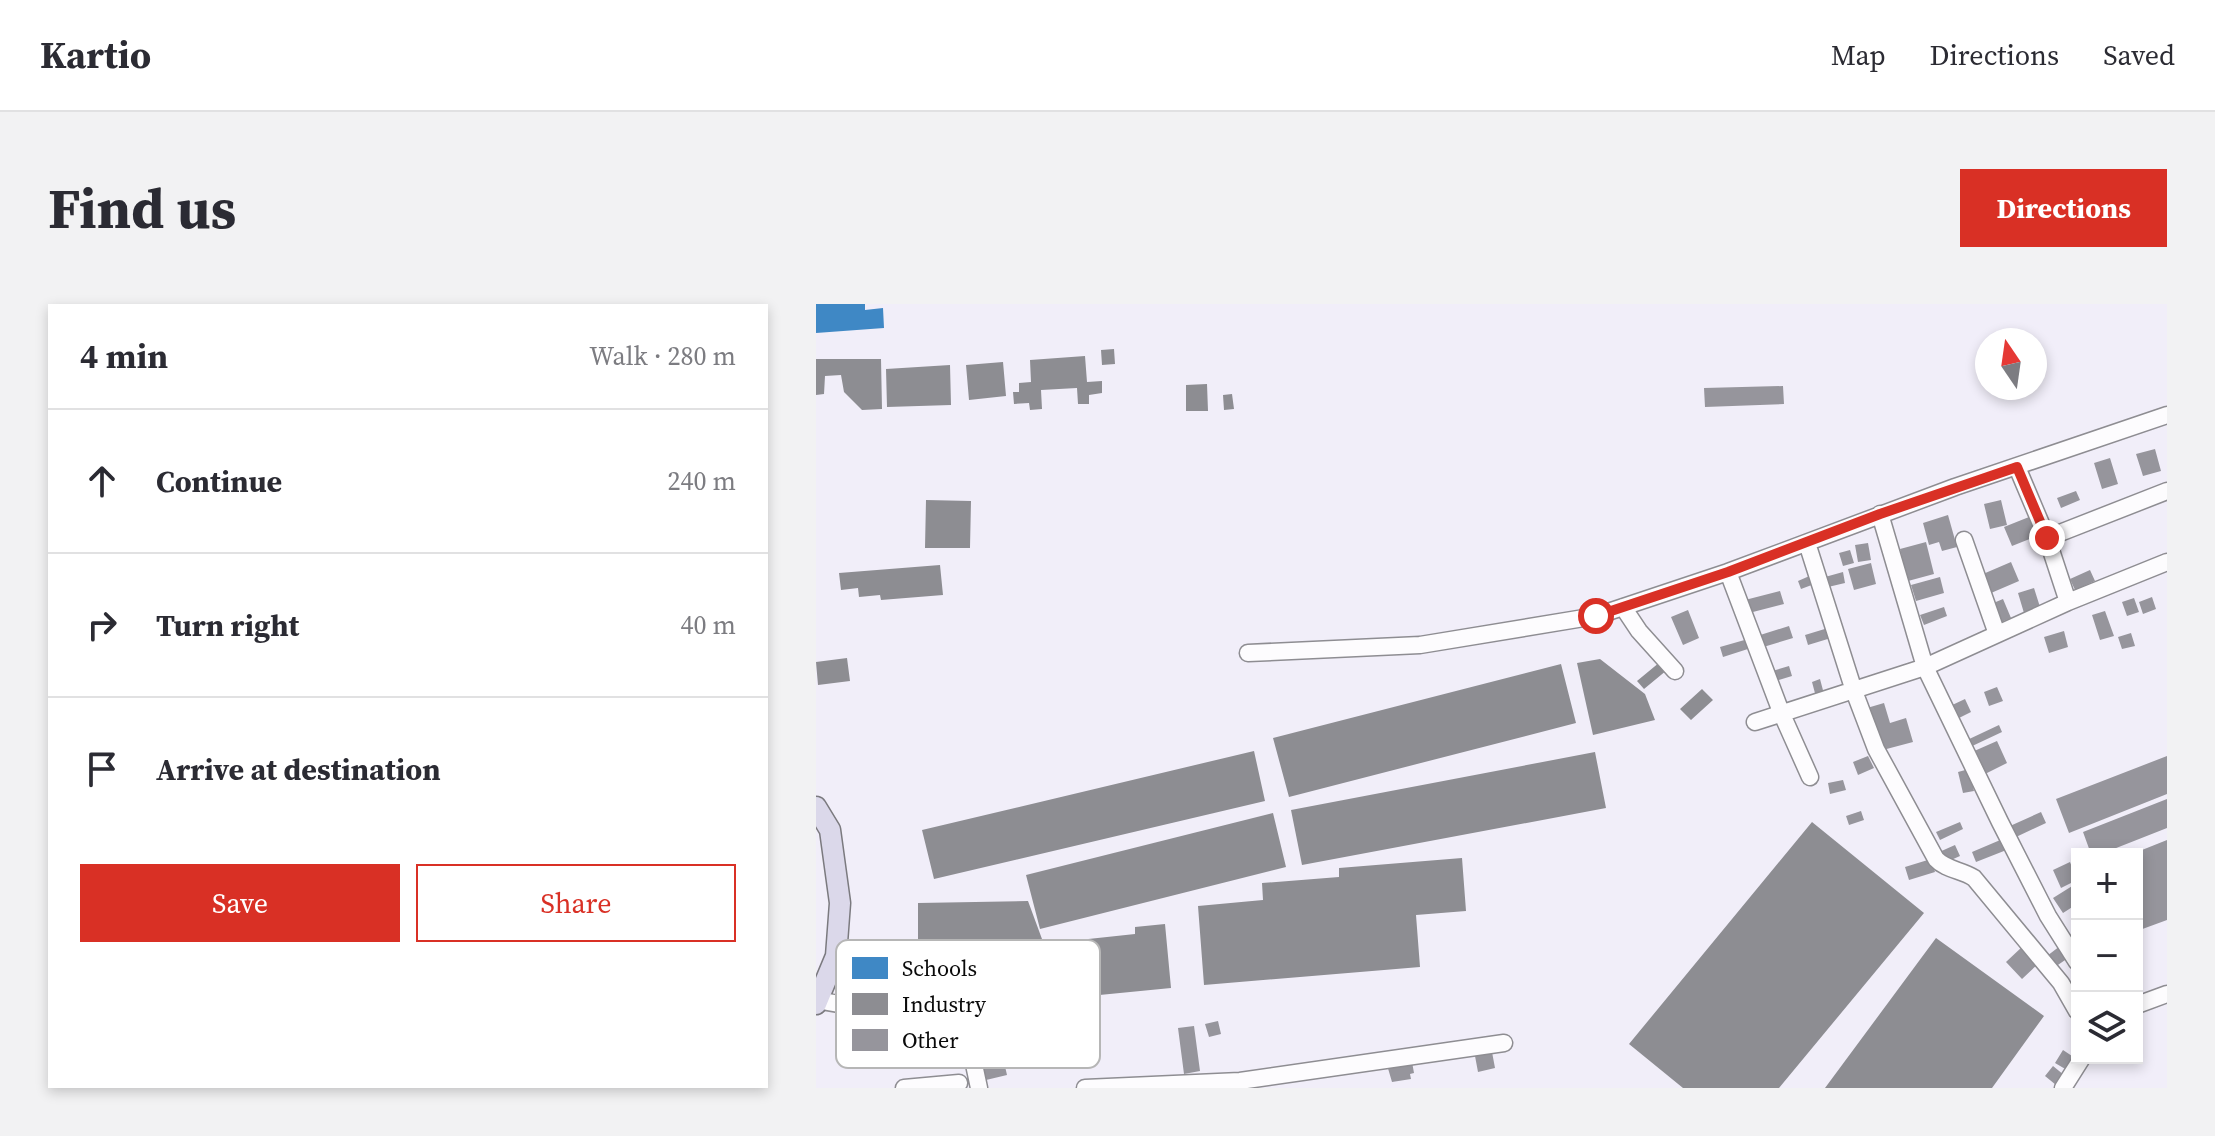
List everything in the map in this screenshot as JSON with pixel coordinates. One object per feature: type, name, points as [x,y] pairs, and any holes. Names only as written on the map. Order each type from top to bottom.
[{"type":"main road","points":[[816,807],[830,830],[840,903],[837,940]]},
{"type":"main road","points":[[816,824],[827,890],[829,947],[816,977]]},
{"type":"main road","points":[[816,1002],[836,956]]},
{"type":"street","points":[[1248,653],[1420,645],[1596,616],[2167,415]]},
{"type":"street","points":[[2017,467],[2047,538],[2068,602]]},
{"type":"street","points":[[2047,538],[2167,491]]},
{"type":"street","points":[[1880,514],[1925,667],[2007,836],[2048,916],[2071,952]]},
{"type":"street","points":[[1964,540],[1997,634]]},
{"type":"street","points":[[1807,543],[1854,691],[1876,749],[1936,859],[1942,866],[1974,878],[2061,983],[2071,1000]]},
{"type":"street","points":[[1755,722],[1925,667],[2068,602],[2167,562]]},
{"type":"street","points":[[1728,572],[1781,712],[1810,777]]},
{"type":"street","points":[[1623,607],[1639,631],[1675,671]]},
{"type":"street","points":[[2143,1003],[2167,994]]},
{"type":"street","points":[[816,1002],[836,1005]]},
{"type":"street","points":[[1085,1088],[1240,1081],[1504,1043]]},
{"type":"street","points":[[2063,1088],[2078,1064]]},
{"type":"street","points":[[975,1068],[979,1088]]},
{"type":"street","points":[[904,1088],[959,1083]]},
{"type":"building: Schools","points":[[816,304],[865,304],[865,310],[883,308],[884,328],[816,333]]},
{"type":"building: Industry","points":[[1114,349],[1115,364],[1102,365],[1101,350]]},
{"type":"building: Industry","points":[[1085,356],[1087,382],[1102,381],[1102,393],[1089,395],[1089,404],[1078,404],[1077,388],[1041,390],[1042,409],[1030,410],[1029,403],[1014,404],[1013,392],[1019,392],[1019,383],[1031,382],[1030,360]]},
{"type":"building: Industry","points":[[816,359],[881,359],[882,409],[862,410],[844,392],[841,375],[825,376],[824,394],[816,395]]},
{"type":"building: Industry","points":[[1003,362],[1006,396],[969,400],[966,365]]},
{"type":"building: Industry","points":[[950,365],[951,405],[887,407],[886,369]]},
{"type":"building: Industry","points":[[1207,384],[1208,411],[1186,411],[1186,385]]},
{"type":"building: Industry","points":[[1232,394],[1234,409],[1224,410],[1223,395]]},
{"type":"building: Industry","points":[[926,500],[971,501],[970,548],[925,548]]},
{"type":"building: Industry","points":[[940,565],[943,595],[881,600],[880,595],[859,597],[858,588],[841,590],[839,573]]},
{"type":"building: Industry","points":[[847,658],[850,681],[818,685],[816,662]]},
{"type":"building: Industry","points":[[1600,659],[1645,694],[1655,720],[1593,735],[1577,663]]},
{"type":"building: Industry","points":[[1660,662],[1667,670],[1644,689],[1637,681]]},
{"type":"building: Industry","points":[[1561,664],[1576,723],[1289,797],[1273,738]]},
{"type":"building: Industry","points":[[1702,689],[1713,700],[1691,720],[1680,709]]},
{"type":"building: Industry","points":[[1254,751],[1265,801],[934,879],[922,830]]},
{"type":"building: Industry","points":[[1595,752],[1606,808],[1302,865],[1291,810]]},
{"type":"building: Industry","points":[[1273,813],[1286,867],[1040,929],[1026,875]]},
{"type":"building: Industry","points":[[1812,822],[1924,913],[1779,1088],[1683,1088],[1629,1044]]},
{"type":"building: Industry","points":[[1462,858],[1466,911],[1416,915],[1420,967],[1204,985],[1198,906],[1263,900],[1262,883],[1339,877],[1339,868]]},
{"type":"building: Industry","points":[[1028,901],[1042,939],[918,940],[918,903]]},
{"type":"building: Industry","points":[[1165,924],[1171,988],[1100,995],[1100,940],[1079,940],[1135,934],[1135,927]]},
{"type":"building: Industry","points":[[1936,938],[2044,1016],[1992,1088],[1825,1088]]},
{"type":"building: Other","points":[[1783,386],[1784,404],[1705,407],[1704,388]]},
{"type":"building: Other","points":[[2155,449],[2161,471],[2143,476],[2136,454]]},
{"type":"building: Other","points":[[2110,458],[2118,484],[2102,489],[2094,463]]},
{"type":"building: Other","points":[[2076,491],[2080,500],[2061,508],[2057,498]]},
{"type":"building: Other","points":[[2001,500],[2007,525],[1990,529],[1984,504]]},
{"type":"building: Other","points":[[1948,515],[1957,547],[1942,551],[1939,542],[1929,545],[1923,523]]},
{"type":"building: Other","points":[[2029,517],[2037,536],[2012,546],[2004,527]]},
{"type":"building: Other","points":[[1926,542],[1934,574],[1908,581],[1900,549]]},
{"type":"building: Other","points":[[1868,543],[1871,560],[1858,562],[1855,545]]},
{"type":"building: Other","points":[[1850,550],[1854,563],[1843,566],[1839,553]]},
{"type":"building: Other","points":[[2011,562],[2019,581],[1991,593],[1983,574]]},
{"type":"building: Other","points":[[1871,563],[1876,584],[1854,590],[1848,569]]},
{"type":"building: Other","points":[[2090,570],[2095,581],[2075,590],[2070,579]]},
{"type":"building: Other","points":[[1843,572],[1845,583],[1828,587],[1825,577]]},
{"type":"building: Other","points":[[1814,574],[1817,583],[1801,589],[1798,581]]},
{"type":"building: Other","points":[[1940,577],[1944,593],[1916,601],[1911,585]]},
{"type":"building: Other","points":[[2034,588],[2040,607],[2024,613],[2018,593]]},
{"type":"building: Other","points":[[1780,591],[1784,604],[1749,613],[1745,600]]},
{"type":"building: Other","points":[[2152,597],[2156,609],[2143,614],[2139,602]]},
{"type":"building: Other","points":[[2134,598],[2139,612],[2127,616],[2122,602]]},
{"type":"building: Other","points":[[2003,599],[2011,618],[1999,623],[1991,604]]},
{"type":"building: Other","points":[[1944,607],[1947,616],[1924,625],[1920,615]]},
{"type":"building: Other","points":[[1688,610],[1699,638],[1683,645],[1671,617]]},
{"type":"building: Other","points":[[2105,611],[2114,636],[2100,640],[2092,615]]},
{"type":"building: Other","points":[[1789,626],[1793,638],[1760,648],[1757,636]]},
{"type":"building: Other","points":[[1828,628],[1831,638],[1808,645],[1805,635]]},
{"type":"building: Other","points":[[2064,631],[2068,647],[2049,653],[2044,637]]},
{"type":"building: Other","points":[[2131,633],[2135,646],[2122,649],[2118,637]]},
{"type":"building: Other","points":[[1748,639],[1751,648],[1723,657],[1720,647]]},
{"type":"building: Other","points":[[1789,666],[1792,676],[1772,682],[1769,672]]},
{"type":"building: Other","points":[[1820,679],[1824,694],[1816,697],[1812,682]]},
{"type":"building: Other","points":[[1997,687],[2003,701],[1989,706],[1984,692]]},
{"type":"building: Other","points":[[1965,699],[1971,712],[1955,720],[1948,707]]},
{"type":"building: Other","points":[[1884,703],[1890,723],[1906,718],[1913,742],[1879,751],[1867,708]]},
{"type":"building: Other","points":[[1999,725],[2002,732],[1968,748],[1965,741]]},
{"type":"building: Other","points":[[1997,741],[2007,763],[1983,775],[1972,752]]},
{"type":"building: Other","points":[[1868,756],[1874,768],[1858,775],[1853,762]]},
{"type":"building: Other","points":[[2167,756],[2167,794],[2069,833],[2056,799]]},
{"type":"building: Other","points":[[1969,769],[1974,791],[1963,793],[1958,772]]},
{"type":"building: Other","points":[[1843,780],[1846,790],[1830,794],[1828,783]]},
{"type":"building: Other","points":[[2167,799],[2167,828],[2116,848],[2089,848],[2083,832]]},
{"type":"building: Other","points":[[1861,811],[1864,820],[1849,825],[1846,816]]},
{"type":"building: Other","points":[[2041,812],[2046,823],[2016,837],[2010,826]]},
{"type":"building: Other","points":[[1960,822],[1963,829],[1940,840],[1936,832]]},
{"type":"building: Other","points":[[2005,838],[2009,849],[1976,862],[1972,852]]},
{"type":"building: Other","points":[[2167,840],[2167,920],[2143,929],[2143,920],[2143,850]]},
{"type":"building: Other","points":[[1955,845],[1960,856],[1942,864],[1937,853]]},
{"type":"building: Other","points":[[1931,859],[1935,872],[1909,880],[1905,867]]},
{"type":"building: Other","points":[[2070,862],[2071,883],[2061,888],[2053,870]]},
{"type":"building: Other","points":[[2071,887],[2071,908],[2063,913],[2053,898]]},
{"type":"building: Other","points":[[2023,946],[2039,963],[2022,979],[2006,962]]},
{"type":"building: Other","points":[[2060,946],[2068,958],[2055,967],[2047,956]]},
{"type":"building: Other","points":[[1218,1021],[1221,1034],[1209,1037],[1205,1024]]},
{"type":"building: Other","points":[[1194,1026],[1200,1071],[1184,1074],[1178,1028]]},
{"type":"building: Other","points":[[2063,1050],[2071,1055],[2067,1070],[2055,1063]]},
{"type":"building: Other","points":[[1492,1052],[1495,1068],[1478,1072],[1475,1056]]},
{"type":"building: Other","points":[[1412,1062],[1414,1073],[1410,1074],[1411,1079],[1392,1082],[1387,1065]]},
{"type":"building: Other","points":[[2053,1066],[2064,1075],[2056,1085],[2045,1076]]},
{"type":"building: Other","points":[[983,1068],[1005,1068],[1007,1075],[986,1080]]},
{"type":"route","points":[[1596,616],[1728,572],[1880,514],[2017,467],[2047,538]]}]
